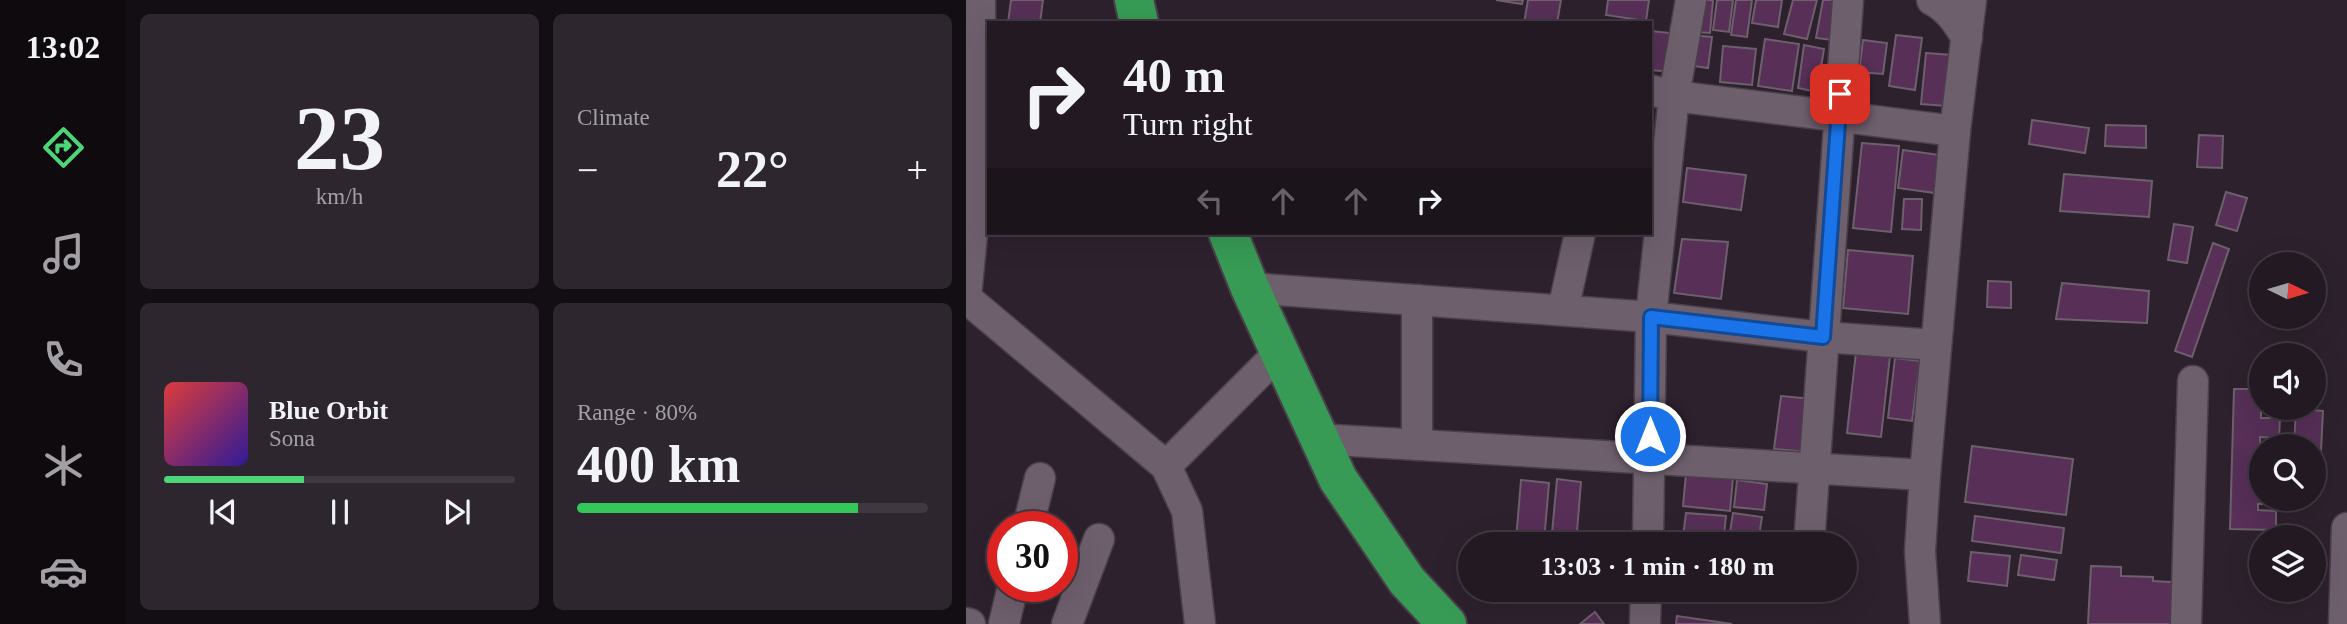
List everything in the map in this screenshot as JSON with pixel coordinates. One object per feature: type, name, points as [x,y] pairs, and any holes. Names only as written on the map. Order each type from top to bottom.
[{"type":"highway","points":[[1134,0],[1139,21]]},
{"type":"highway","points":[[1229,235],[1250,288],[1338,480],[1407,581],[1446,624]]},
{"type":"street","points":[[980,0],[985,140],[966,297],[1166,466],[1187,511],[1200,624]]},
{"type":"street","points":[[1647,532],[1651,317],[1662,93],[1690,0]]},
{"type":"street","points":[[1810,532],[1848,0]]},
{"type":"street","points":[[1932,0],[1944,6],[1967,38]]},
{"type":"street","points":[[1925,624],[1920,551],[1925,475],[1955,131],[1971,0]]},
{"type":"street","points":[[1662,93],[1838,118],[1955,131]]},
{"type":"street","points":[[1563,310],[1580,235]]},
{"type":"street","points":[[1250,288],[1651,317],[1823,337],[1935,345]]},
{"type":"street","points":[[1417,445],[1418,300]]},
{"type":"street","points":[[1166,466],[1280,352]]},
{"type":"street","points":[[2186,624],[2193,381]]},
{"type":"street","points":[[1318,439],[1925,475]]},
{"type":"street","points":[[1032,511],[1040,478]]},
{"type":"street","points":[[2344,624],[2347,528]]},
{"type":"street","points":[[1066,624],[1099,538]]},
{"type":"street","points":[[1003,624],[1009,602]]},
{"type":"street","points":[[1645,624],[1646,602]]},
{"type":"building","points":[[1011,0],[1043,0],[1040,21],[1008,21]]},
{"type":"building","points":[[1496,0],[1523,0],[1522,4]]},
{"type":"building","points":[[1528,0],[1561,0],[1557,21],[1524,21]]},
{"type":"building","points":[[1608,0],[1649,0],[1646,21],[1606,15]]},
{"type":"building","points":[[1699,0],[1713,0],[1710,33],[1696,32]]},
{"type":"building","points":[[1717,0],[1733,0],[1729,32],[1713,30]]},
{"type":"building","points":[[1736,0],[1752,0],[1747,37],[1731,35]]},
{"type":"building","points":[[1756,0],[1782,0],[1778,27],[1752,23]]},
{"type":"building","points":[[1793,0],[1817,0],[1807,39],[1784,34]]},
{"type":"building","points":[[1823,0],[1838,0],[1832,40],[1816,38]]},
{"type":"building","points":[[1652,31],[1678,34],[1674,72],[1652,70]]},
{"type":"building","points":[[1691,35],[1712,37],[1708,68],[1687,65]]},
{"type":"building","points":[[1896,35],[1922,38],[1915,90],[1889,86]]},
{"type":"building","points":[[1765,39],[1799,44],[1792,91],[1758,86]]},
{"type":"building","points":[[1863,40],[1887,43],[1883,74],[1859,72]]},
{"type":"building","points":[[1804,45],[1824,49],[1817,92],[1798,88]]},
{"type":"building","points":[[1723,46],[1756,49],[1752,85],[1720,82]]},
{"type":"building","points":[[1926,53],[1952,55],[1947,106],[1921,104]]},
{"type":"building","points":[[2032,120],[2089,128],[2085,153],[2029,144]]},
{"type":"building","points":[[2106,125],[2146,126],[2146,148],[2105,146]]},
{"type":"building","points":[[2199,135],[2223,136],[2222,168],[2197,167]]},
{"type":"building","points":[[1862,143],[1899,146],[1891,232],[1853,228]]},
{"type":"building","points":[[1903,150],[1940,155],[1935,193],[1898,188]]},
{"type":"building","points":[[1687,168],[1746,175],[1741,210],[1683,202]]},
{"type":"building","points":[[2064,174],[2152,181],[2149,217],[2060,211]]},
{"type":"building","points":[[2226,192],[2247,198],[2237,231],[2216,225]]},
{"type":"building","points":[[1904,199],[1922,199],[1921,230],[1902,229]]},
{"type":"building","points":[[2174,224],[2193,227],[2187,263],[2168,260]]},
{"type":"building","points":[[1682,239],[1728,242],[1721,299],[1674,293]]},
{"type":"building","points":[[2213,243],[2229,249],[2192,357],[2175,351]]},
{"type":"building","points":[[1848,250],[1913,256],[1908,314],[1843,308]]},
{"type":"building","points":[[1988,281],[2011,282],[2011,308],[1987,307]]},
{"type":"building","points":[[2062,283],[2149,291],[2147,323],[2056,319]]},
{"type":"building","points":[[1856,352],[1890,356],[1881,437],[1847,433]]},
{"type":"building","points":[[1895,358],[1920,361],[1912,421],[1888,418]]},
{"type":"building","points":[[2234,389],[2249,389],[2249,420],[2280,420],[2279,434],[2249,434],[2249,511],[2276,511],[2276,525],[2249,525],[2249,529],[2230,529]]},
{"type":"building","points":[[1781,396],[1812,399],[1807,452],[1774,449]]},
{"type":"building","points":[[2295,420],[2323,420],[2322,434],[2295,434]]},
{"type":"building","points":[[1972,446],[2073,459],[2066,515],[1965,502]]},
{"type":"building","points":[[1686,474],[1733,477],[1730,511],[1683,506]]},
{"type":"building","points":[[1557,479],[1581,482],[1577,532],[1552,532]]},
{"type":"building","points":[[1521,480],[1549,483],[1545,532],[1517,532]]},
{"type":"building","points":[[1737,480],[1767,484],[1764,510],[1734,507]]},
{"type":"building","points":[[1686,513],[1726,516],[1724,532],[1684,532]]},
{"type":"building","points":[[1733,513],[1762,517],[1760,532],[1730,532]]},
{"type":"building","points":[[1975,516],[2064,528],[2061,553],[1972,541]]},
{"type":"building","points":[[1971,552],[2010,556],[2007,586],[1968,581]]},
{"type":"building","points":[[2021,555],[2057,560],[2054,580],[2018,575]]},
{"type":"building","points":[[2091,566],[2121,567],[2121,576],[2153,577],[2153,581],[2187,583],[2174,624],[2088,624]]},
{"type":"building","points":[[1595,612],[1604,624],[1580,624]]},
{"type":"building","points":[[1677,616],[1732,624],[1676,624]]},
{"type":"route","points":[[1650,436],[1651,317],[1823,337],[1840,94]]}]
